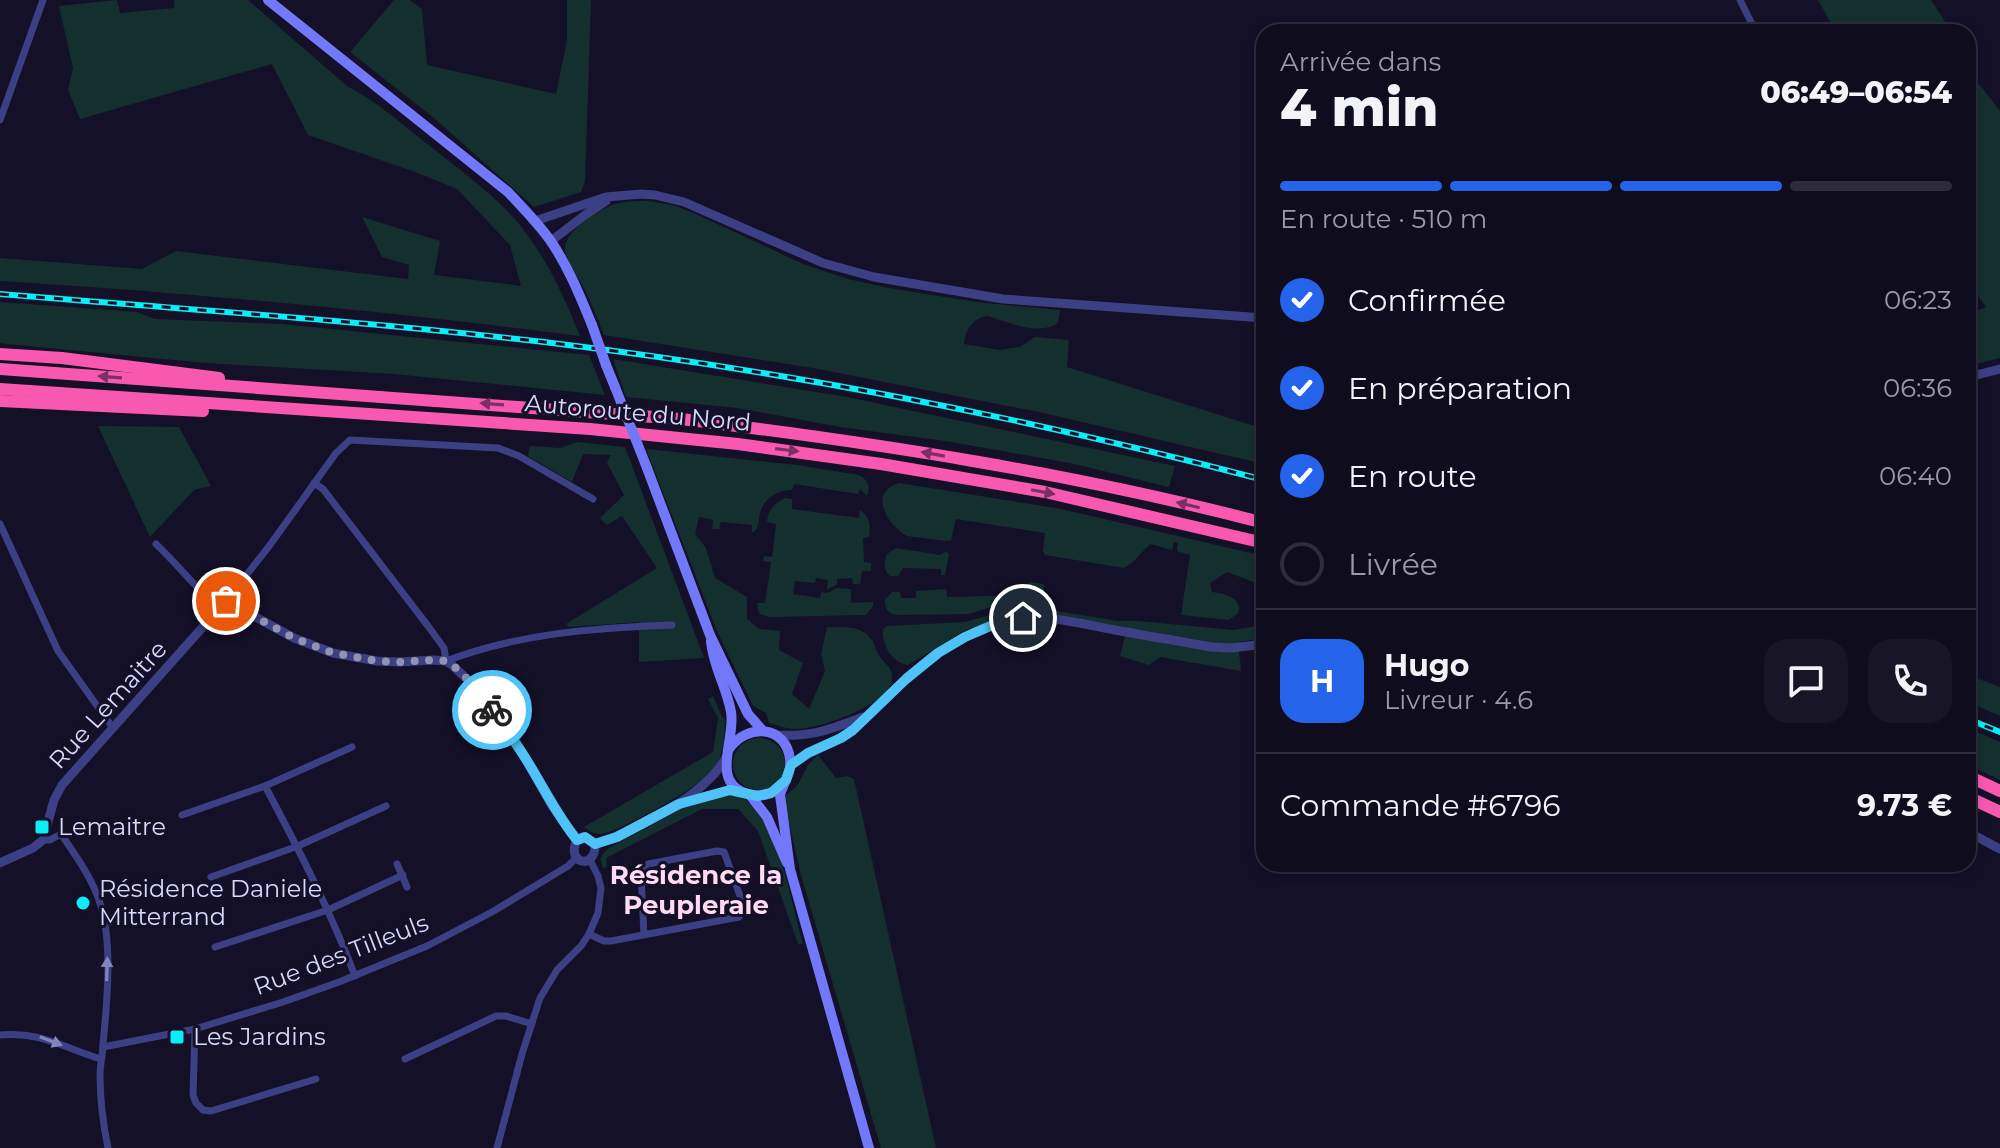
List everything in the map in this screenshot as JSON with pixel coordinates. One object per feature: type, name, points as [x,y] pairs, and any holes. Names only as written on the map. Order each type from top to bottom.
[{"type":"highway","points":[[0,351],[180,372],[299,391]]},
{"type":"highway","name":"Autoroute du Nord","points":[[0,369],[681,419],[808,435],[1001,466],[1256,521]]},
{"type":"highway","name":"Autoroute du Nord","points":[[0,389],[678,437],[866,462],[1045,492],[1256,541]]},
{"type":"highway","points":[[0,401],[458,420]]},
{"type":"highway","points":[[1976,780],[2000,791]]},
{"type":"highway","points":[[1976,801],[2000,812]]},
{"type":"main road","points":[[268,0],[483,170],[508,192],[551,241],[592,325],[710,635],[748,714],[763,731]]},
{"type":"main road","points":[[710,635],[712,654],[731,710],[732,730],[725,764],[728,777],[767,817],[790,869],[869,1148]]},
{"type":"main road","points":[[727,753],[735,740],[753,731],[775,735],[788,751],[791,765],[782,785],[764,795],[746,793]]},
{"type":"main road","points":[[782,785],[781,809],[790,869]]},
{"type":"street","points":[[0,120],[43,0]]},
{"type":"street","points":[[1740,0],[1752,24]]},
{"type":"street","points":[[535,221],[606,197],[641,194],[684,202],[850,272],[1003,299],[1256,317]]},
{"type":"street","points":[[551,241],[613,196]]},
{"type":"street","points":[[1976,375],[2000,369]]},
{"type":"street","name":"Rue Lemaitre","points":[[43,840],[57,793],[69,776],[222,605],[345,443],[350,440],[498,448],[519,456],[593,499]]},
{"type":"street","points":[[314,483],[323,489],[428,626],[444,648],[446,661],[469,681],[516,742],[552,806],[577,840]]},
{"type":"street","points":[[0,524],[58,651],[113,728]]},
{"type":"street","points":[[156,544],[192,583],[222,605],[333,653],[377,661],[446,661],[468,653],[573,630],[672,625]]},
{"type":"street","points":[[791,765],[853,730],[938,653],[965,637],[1009,620],[1045,619],[1211,647],[1256,645]]},
{"type":"street","points":[[775,735],[818,733],[866,716]]},
{"type":"street","points":[[182,815],[265,786],[352,747]]},
{"type":"street","points":[[595,844],[617,837],[679,804],[719,771],[727,753]]},
{"type":"street","points":[[265,786],[298,846],[355,976]]},
{"type":"street","points":[[679,804],[730,790],[746,793]]},
{"type":"street","points":[[211,877],[298,846],[386,806]]},
{"type":"street","points":[[0,863],[61,834],[92,882],[101,905],[108,942],[100,1098],[108,1148]]},
{"type":"street","points":[[1976,836],[2000,849]]},
{"type":"street","points":[[585,837],[595,844],[595,853],[590,860],[576,858],[574,847],[577,840],[585,837]]},
{"type":"street","points":[[589,934],[604,941],[644,935],[739,917],[743,904],[724,852],[645,866],[641,875],[644,935]]},
{"type":"street","name":"Rue des Tilleuls","points":[[103,1047],[195,1029],[355,976],[427,946],[479,919],[560,872],[576,858]]},
{"type":"street","points":[[497,1148],[540,998],[565,960],[581,946],[598,913],[601,888],[590,860]]},
{"type":"street","points":[[397,864],[407,887]]},
{"type":"street","points":[[215,947],[328,910],[403,875]]},
{"type":"street","points":[[405,1059],[496,1016],[532,1024]]},
{"type":"street","points":[[195,1029],[193,1095],[203,1110],[211,1111],[316,1079]]},
{"type":"street","points":[[0,1035],[37,1036],[101,1059]]},
{"type":"green space","points":[[117,0],[120,13],[174,8],[174,0],[248,0],[347,86],[388,113],[504,208],[542,257],[580,336],[290,304],[0,281],[0,258],[142,269],[176,251],[408,279],[409,265],[382,257],[362,217],[440,241],[434,275],[521,286],[510,245],[457,189],[308,135],[272,64],[80,119],[68,90],[73,68],[59,6]]},
{"type":"green space","points":[[394,0],[409,0],[422,9],[427,65],[556,94],[567,40],[567,0],[591,0],[585,181],[581,192],[534,207],[434,118],[350,52]]},
{"type":"green space","points":[[1818,0],[1931,0],[1947,24],[1832,24]]},
{"type":"green space","points":[[1976,80],[2000,111],[2000,358],[1976,364],[1976,311],[1986,307],[1976,293]]},
{"type":"green space","points":[[632,201],[673,205],[803,264],[848,279],[976,302],[1060,310],[1058,323],[1044,328],[1030,328],[983,317],[971,326],[964,344],[999,350],[1020,347],[1035,337],[1069,340],[1067,367],[1256,426],[1256,462],[1039,412],[813,368],[604,335],[569,261],[566,244],[569,236],[583,222],[601,210]]},
{"type":"green space","points":[[0,302],[137,312],[155,319],[282,324],[589,355],[605,395],[394,374],[205,363],[0,343]]},
{"type":"green space","points":[[613,359],[847,397],[1175,466],[1169,487],[1070,463],[945,441],[840,427],[737,408],[626,397]]},
{"type":"green space","points":[[98,426],[179,427],[211,486],[194,490],[150,537]]},
{"type":"green space","points":[[577,442],[625,447],[704,658],[639,662],[639,622],[569,627],[566,624],[657,568],[622,516],[607,525],[600,518],[624,495],[607,463],[611,455],[583,454],[572,482],[528,456],[530,446],[560,448]]},
{"type":"green space","points":[[646,449],[797,465],[859,475],[867,481],[867,496],[860,489],[858,494],[794,484],[792,490],[781,491],[768,499],[754,532],[752,525],[721,522],[719,529],[712,529],[713,520],[699,517],[695,534],[706,548],[715,578],[747,597],[747,619],[759,629],[780,631],[779,650],[803,663],[792,694],[809,709],[825,671],[821,654],[827,627],[857,629],[872,640],[892,674],[889,687],[880,697],[852,714],[818,726],[793,729],[769,723],[766,713],[753,706],[717,631]]},
{"type":"green space","points":[[899,483],[1061,509],[1256,554],[1256,583],[1227,572],[1210,583],[1212,592],[1232,598],[1237,604],[1238,613],[1229,620],[1181,615],[1190,555],[1177,551],[1178,543],[1174,542],[1172,550],[1150,544],[1124,568],[1045,555],[1045,533],[956,519],[951,540],[907,536],[893,525],[884,509],[882,501],[889,487]]},
{"type":"green space","points":[[785,498],[792,499],[792,509],[859,518],[860,510],[866,516],[870,529],[869,537],[863,538],[864,562],[871,563],[871,571],[862,571],[860,584],[853,584],[852,578],[837,579],[837,584],[827,590],[828,580],[816,578],[815,583],[795,581],[793,594],[820,598],[821,592],[851,589],[851,603],[873,602],[866,615],[770,617],[759,614],[757,603],[765,603],[771,562],[763,561],[764,556],[772,557],[776,524],[767,522],[772,507]]},
{"type":"green space","points":[[896,548],[940,555],[949,553],[945,575],[941,575],[941,569],[903,568],[898,576],[890,576],[885,569],[885,560],[887,554]]},
{"type":"green space","points":[[1029,582],[1044,584],[1043,600],[1024,599],[968,614],[896,615],[888,610],[885,603],[892,592],[900,592],[901,598],[916,598],[916,591],[946,589],[947,597],[1027,595]]},
{"type":"green space","points":[[1032,607],[1118,621],[1233,630],[1256,626],[1256,639],[1238,642],[1241,671],[1160,657],[1149,665],[1120,656],[1127,629],[1004,617],[964,631],[908,665],[892,657],[884,641],[883,629],[887,626],[965,622],[1012,609]]},
{"type":"green space","points":[[1976,678],[2000,687],[2000,716],[1976,706]]},
{"type":"green space","points":[[713,696],[725,720],[723,745],[715,769],[661,806],[625,825],[601,834],[584,827],[713,752],[718,718],[708,699]]},
{"type":"green space","points":[[1976,732],[2000,742],[2000,780],[1976,768]]},
{"type":"green space","points":[[759,738],[777,746],[785,764],[777,782],[759,790],[741,782],[733,764],[741,746]]},
{"type":"green space","points":[[818,755],[836,778],[847,776],[854,779],[936,1148],[881,1148],[801,875],[786,810],[785,796],[797,786],[808,765]]},
{"type":"green space","points":[[728,794],[751,804],[770,833],[784,870],[803,944],[798,944],[758,831],[738,809],[702,809],[606,858],[607,867],[603,868],[602,857],[609,848],[681,809]]},
{"type":"railway","points":[[0,294],[409,328],[544,342],[726,367],[997,417],[1256,478]]},
{"type":"railway","points":[[1976,722],[2000,732]]},
{"type":"way so far","points":[[226,601],[294,638],[333,653],[377,661],[446,661],[460,671],[492,710]]},
{"type":"place","name":"Lemaitre","points":[[42,827]]},
{"type":"place","name":"Résidence Daniele Mitterrand","points":[[83,903]]},
{"type":"place","name":"Les Jardins","points":[[177,1037]]},
{"type":"district","name":"Résidence la Peupleraie","points":[[696,890]]},
{"type":"route","points":[[492,710],[516,742],[569,830],[577,840],[585,837],[595,844],[617,837],[679,804],[708,795],[730,790],[757,796],[777,790],[786,780],[791,765],[799,758],[853,730],[938,653],[993,625],[1023,618]]}]
